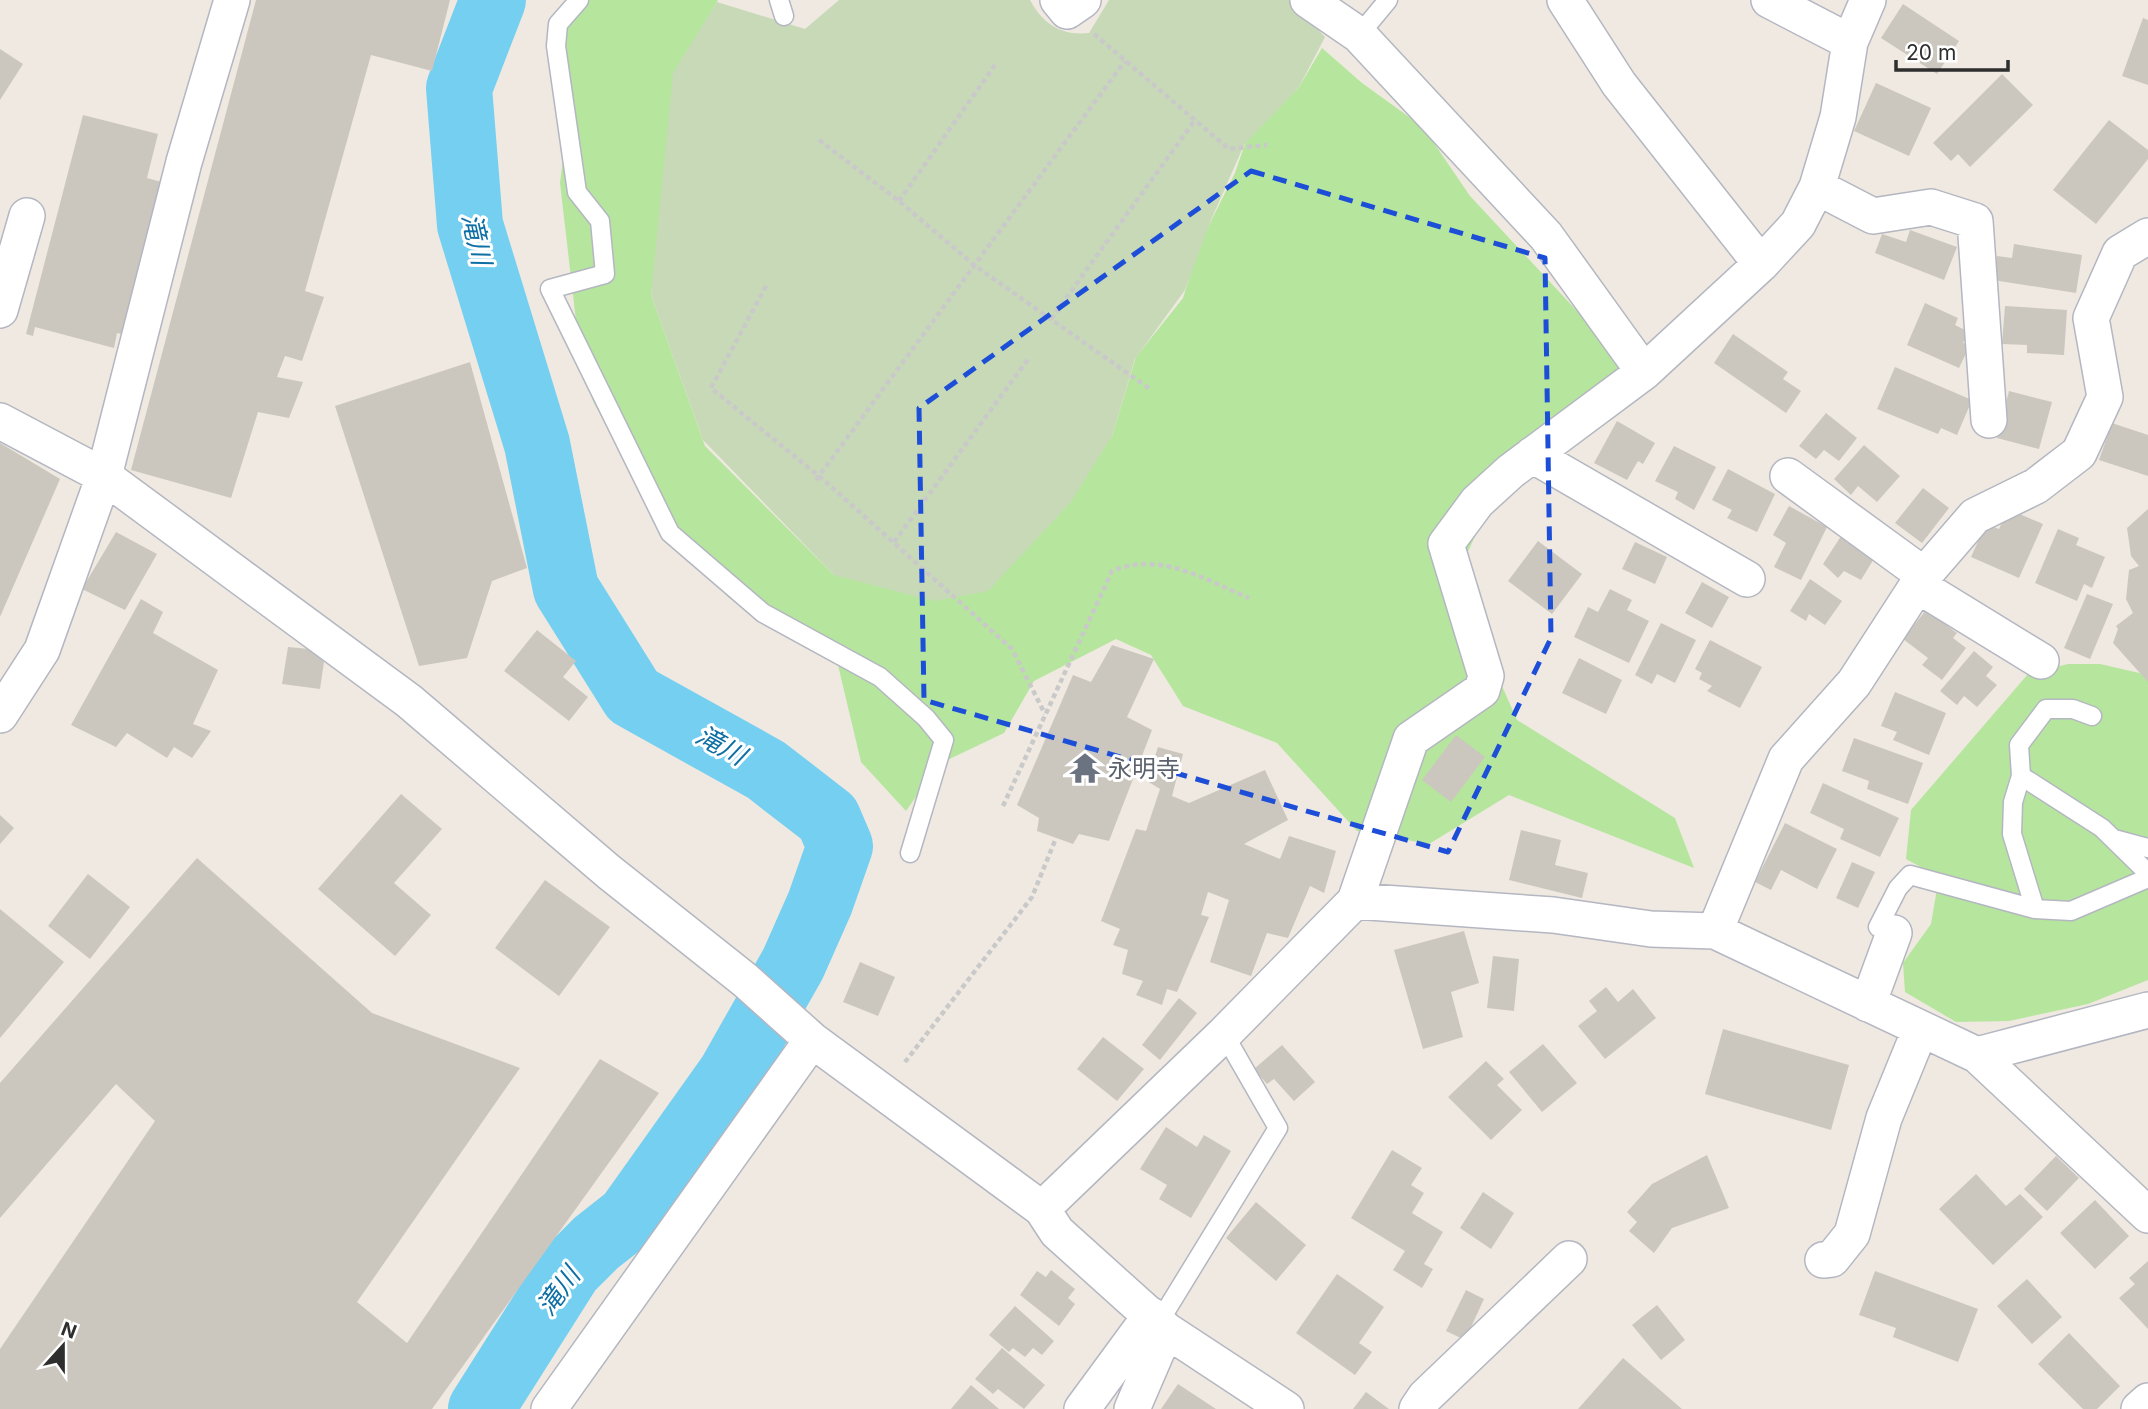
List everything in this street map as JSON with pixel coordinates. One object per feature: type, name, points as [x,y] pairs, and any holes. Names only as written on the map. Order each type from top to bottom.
[{"type":"street","points":[[0,715],[42,650],[104,476],[184,162],[232,0]]},
{"type":"street","points":[[1308,0],[1359,36],[1546,236],[1644,372]]},
{"type":"street","points":[[1566,0],[1619,84],[1761,264]]},
{"type":"street","points":[[1769,0],[1850,41]]},
{"type":"street","points":[[1042,1209],[1224,1034],[1355,901],[1411,739],[1482,690],[1486,676],[1446,544],[1477,502],[1532,455],[1644,372],[1761,264],[1798,224],[1816,187],[1838,117],[1850,41],[1868,0]]},
{"type":"street","points":[[1816,187],[1873,216],[1931,207],[1975,221],[1989,420]]},
{"type":"street","points":[[0,310],[27,216]]},
{"type":"street","points":[[1715,931],[1786,759],[1854,683],[1920,580],[1975,516],[2036,486],[2080,453],[2105,397],[2091,318],[2120,253],[2148,236]]},
{"type":"street","points":[[0,421],[104,476],[409,701],[609,872],[745,980],[811,1040],[881,1094],[1042,1209],[1057,1232],[1158,1322],[1286,1409]]},
{"type":"street","points":[[1532,455],[1747,579]]},
{"type":"street","points":[[1788,476],[1920,580],[2041,661]]},
{"type":"street","points":[[1355,901],[1553,915],[1651,929],[1715,931],[1977,1055],[2148,1215]]},
{"type":"street","points":[[1868,1004],[1894,933]]},
{"type":"street","points":[[1977,1055],[2148,1010]]},
{"type":"street","points":[[1823,1260],[1832,1259],[1852,1234],[1884,1118],[1920,1030]]},
{"type":"street","points":[[549,1409],[811,1040]]},
{"type":"street","points":[[1417,1409],[1424,1397],[1569,1258]]},
{"type":"street","points":[[1082,1409],[1158,1322]]},
{"type":"street","points":[[1132,1409],[1158,1322]]},
{"type":"street","points":[[2139,1409],[2148,1401]]},
{"type":"lane","points":[[579,0],[558,24],[556,46],[577,192],[600,221],[604,274],[550,289],[670,533],[763,613],[880,677],[926,718],[944,740],[910,853]]},
{"type":"lane","points":[[1359,36],[1388,0]]},
{"type":"lane","points":[[2035,909],[2012,834],[2013,802],[2021,776],[2019,745],[2046,709],[2073,709],[2092,716]]},
{"type":"lane","points":[[1894,933],[1878,927],[1898,888],[1910,875],[2035,909],[2071,911],[2148,875],[2102,828],[2021,776]]},
{"type":"lane","points":[[2113,839],[2148,848]]},
{"type":"lane","points":[[1158,1322],[1278,1128],[1224,1034]]},
{"type":"path","points":[[1069,4],[1125,61],[1229,149],[1267,145]]},
{"type":"path","points":[[818,478],[1125,61]]},
{"type":"path","points":[[899,201],[995,65]]},
{"type":"path","points":[[1051,319],[1195,120]]},
{"type":"path","points":[[819,140],[899,201],[974,265],[1150,388]]},
{"type":"path","points":[[766,286],[711,388],[894,542],[1012,649],[1045,714]]},
{"type":"path","points":[[894,542],[1029,358]]},
{"type":"path","points":[[1003,806],[1112,571],[1124,566],[1163,563],[1249,598]]},
{"type":"path","points":[[881,1094],[1032,897],[1056,838]]},
{"type":"highlighted area","points":[[1251,171],[1545,258],[1551,638],[1448,852],[924,700],[919,408]]},
{"type":"green space","points":[[573,0],[718,0],[684,59],[651,295],[705,446],[834,575],[1112,436],[1136,357],[1183,298],[1201,241],[1235,173],[1246,141],[1299,87],[1322,48],[1362,83],[1423,127],[1470,196],[1630,368],[1505,471],[1460,569],[1479,634],[1517,720],[1675,818],[1694,868],[1509,795],[1429,844],[1357,831],[1277,743],[1183,706],[1151,655],[1116,639],[1034,681],[1004,733],[939,764],[906,811],[861,762],[833,644],[729,598],[677,544],[627,465],[593,401],[580,355],[560,183],[570,106],[553,54]]},
{"type":"green space","points":[[839,0],[1030,0],[1041,16],[1054,27],[1070,32],[1089,33],[1109,0],[1289,0],[1325,37],[1299,87],[1244,145],[1211,220],[1185,290],[1135,359],[1112,436],[1070,503],[988,591],[934,601],[834,575],[703,440],[651,295],[673,73],[717,2],[805,29]]},
{"type":"green space","points":[[2068,664],[2100,664],[2148,675],[2148,980],[2088,1004],[2009,1021],[1956,1022],[1905,992],[1903,963],[1931,924],[1939,877],[1906,859],[1911,810],[2028,674]]},
{"type":"building","points":[[256,0],[450,0],[432,71],[371,55],[305,291],[324,297],[302,361],[285,356],[277,377],[303,382],[289,418],[258,412],[231,498],[131,470]]},
{"type":"building","points":[[1903,4],[1959,41],[1937,74],[1881,38]]},
{"type":"building","points":[[2143,18],[2148,20],[2148,85],[2122,76]]},
{"type":"building","points":[[0,49],[23,64],[0,100]]},
{"type":"building","points":[[2002,74],[2033,105],[1970,167],[1958,154],[1951,161],[1933,143]]},
{"type":"building","points":[[1876,83],[1931,108],[1909,156],[1854,131]]},
{"type":"building","points":[[83,115],[158,134],[147,178],[165,183],[126,335],[117,333],[114,348],[35,327],[33,336],[26,334]]},
{"type":"building","points":[[2109,120],[2148,150],[2148,159],[2096,224],[2053,190]]},
{"type":"building","points":[[1910,230],[1957,247],[1944,280],[1875,253],[1882,234],[1906,242]]},
{"type":"building","points":[[2014,244],[2082,255],[2076,293],[1993,280],[1997,256],[2012,258]]},
{"type":"building","points":[[1925,303],[1958,318],[1955,325],[1969,332],[1963,343],[1970,345],[1959,368],[1907,345]]},
{"type":"building","points":[[2005,306],[2067,310],[2064,355],[2027,353],[2027,345],[2002,344]]},
{"type":"building","points":[[1733,334],[1788,372],[1783,379],[1801,391],[1786,413],[1714,363]]},
{"type":"building","points":[[470,362],[527,568],[492,581],[467,658],[419,666],[335,406]]},
{"type":"building","points":[[1895,367],[1972,400],[1957,435],[1941,428],[1938,434],[1877,409]]},
{"type":"building","points":[[2009,391],[2052,402],[2039,449],[1997,438]]},
{"type":"building","points":[[1826,413],[1857,438],[1839,461],[1824,450],[1816,459],[1799,446]]},
{"type":"building","points":[[1617,421],[1655,443],[1643,464],[1638,461],[1627,480],[1594,463]]},
{"type":"building","points":[[2112,423],[2148,435],[2148,476],[2099,460]]},
{"type":"building","points":[[0,443],[60,479],[0,617]]},
{"type":"building","points":[[1864,445],[1900,476],[1877,502],[1858,486],[1851,495],[1834,479]]},
{"type":"building","points":[[1674,446],[1716,467],[1694,510],[1675,499],[1678,492],[1655,481]]},
{"type":"building","points":[[1728,469],[1775,494],[1757,532],[1727,518],[1732,510],[1712,500]]},
{"type":"building","points":[[1923,488],[1949,508],[1922,543],[1895,523]]},
{"type":"building","points":[[1789,506],[1827,527],[1801,580],[1774,567],[1786,543],[1773,535]]},
{"type":"building","points":[[2008,509],[2043,524],[2019,578],[1971,557],[1986,524],[1999,529]]},
{"type":"building","points":[[2148,509],[2148,682],[2113,643],[2118,629],[2116,626],[2133,613],[2126,599],[2129,570],[2139,566],[2131,556],[2127,528]]},
{"type":"building","points":[[2058,529],[2079,538],[2076,545],[2105,557],[2092,588],[2084,584],[2077,601],[2035,583]]},
{"type":"building","points":[[116,532],[157,554],[125,610],[82,589]]},
{"type":"building","points":[[1843,533],[1875,557],[1861,580],[1844,571],[1838,578],[1823,564]]},
{"type":"building","points":[[1538,541],[1582,574],[1552,614],[1508,581]]},
{"type":"building","points":[[1635,542],[1667,557],[1655,584],[1622,569]]},
{"type":"building","points":[[1810,579],[1842,601],[1825,625],[1809,614],[1806,621],[1790,611]]},
{"type":"building","points":[[1702,582],[1729,597],[1712,628],[1685,613]]},
{"type":"building","points":[[1610,589],[1632,600],[1627,610],[1649,621],[1629,663],[1574,637],[1588,607],[1598,612]]},
{"type":"building","points":[[2087,594],[2113,604],[2090,659],[2064,648]]},
{"type":"building","points":[[141,599],[163,612],[153,633],[218,670],[193,724],[211,731],[192,758],[174,747],[167,758],[127,733],[116,747],[71,725]]},
{"type":"building","points":[[1926,610],[1957,633],[1953,638],[1966,648],[1942,680],[1922,665],[1928,658],[1903,639]]},
{"type":"building","points":[[1661,623],[1696,640],[1675,683],[1657,674],[1652,684],[1635,675]]},
{"type":"building","points":[[537,630],[576,661],[563,677],[588,697],[569,721],[504,671]]},
{"type":"building","points":[[1710,640],[1762,667],[1740,708],[1707,691],[1712,686],[1699,679],[1702,673],[1695,669]]},
{"type":"building","name":"永明寺","points":[[1112,645],[1154,659],[1127,717],[1152,730],[1109,841],[1079,834],[1073,844],[1037,831],[1039,818],[1017,805],[1073,675],[1091,682]]},
{"type":"building","points":[[288,647],[309,649],[324,662],[320,689],[282,684]]},
{"type":"building","points":[[1974,651],[1993,667],[1986,676],[1997,685],[1977,707],[1964,696],[1957,705],[1940,691]]},
{"type":"building","points":[[1579,658],[1622,680],[1606,714],[1562,693]]},
{"type":"building","points":[[1895,692],[1946,713],[1929,755],[1893,740],[1897,732],[1881,726]]},
{"type":"building","points":[[1456,735],[1485,757],[1451,802],[1422,780]]},
{"type":"building","points":[[1854,738],[1923,763],[1908,804],[1867,789],[1869,781],[1842,771]]},
{"type":"building","points":[[1158,747],[1183,754],[1172,796],[1189,803],[1265,770],[1288,820],[1244,844],[1280,859],[1289,836],[1336,851],[1324,893],[1310,886],[1288,938],[1267,933],[1251,976],[1210,962],[1229,900],[1208,892],[1201,915],[1209,917],[1177,992],[1167,989],[1162,1005],[1136,995],[1143,981],[1122,974],[1128,950],[1113,945],[1120,929],[1101,921],[1136,829],[1146,831],[1160,789],[1147,781]]},
{"type":"building","points":[[1823,783],[1899,818],[1880,857],[1840,839],[1844,829],[1810,813]]},
{"type":"building","points":[[401,794],[442,829],[394,883],[431,915],[395,956],[318,889]]},
{"type":"building","points":[[0,815],[14,828],[0,844]]},
{"type":"building","points":[[1785,823],[1837,849],[1817,889],[1781,870],[1771,890],[1755,882]]},
{"type":"building","points":[[1521,830],[1561,840],[1555,865],[1588,873],[1582,898],[1509,880]]},
{"type":"building","points":[[197,858],[372,1013],[520,1068],[357,1302],[407,1343],[600,1059],[659,1093],[432,1409],[0,1409],[0,1349],[155,1121],[116,1084],[0,1218],[0,1083]]},
{"type":"building","points":[[1852,862],[1875,872],[1858,908],[1836,898]]},
{"type":"building","points":[[88,874],[130,907],[90,959],[48,926]]},
{"type":"building","points":[[545,880],[610,927],[559,996],[495,948]]},
{"type":"building","points":[[0,909],[64,962],[0,1038]]},
{"type":"building","points":[[1464,931],[1479,983],[1451,992],[1463,1037],[1423,1049],[1394,950]]},
{"type":"building","points":[[1493,956],[1519,959],[1514,1011],[1487,1008]]},
{"type":"building","points":[[860,962],[895,977],[878,1016],[843,1002]]},
{"type":"building","points":[[1606,987],[1618,1002],[1633,989],[1656,1018],[1605,1059],[1578,1026],[1597,1011],[1589,1001]]},
{"type":"building","points":[[1179,998],[1197,1013],[1160,1060],[1142,1045]]},
{"type":"building","points":[[1723,1029],[1849,1065],[1831,1130],[1705,1094]]},
{"type":"building","points":[[1103,1037],[1144,1069],[1117,1101],[1077,1069]]},
{"type":"building","points":[[1543,1044],[1577,1083],[1542,1112],[1509,1072]]},
{"type":"building","points":[[1282,1045],[1315,1082],[1294,1101],[1274,1079],[1267,1084],[1254,1069]]},
{"type":"building","points":[[1486,1061],[1504,1079],[1497,1085],[1522,1110],[1491,1140],[1448,1097]]},
{"type":"building","points":[[1166,1127],[1197,1147],[1204,1135],[1231,1151],[1191,1218],[1159,1199],[1167,1185],[1140,1169]]},
{"type":"building","points":[[1392,1150],[1422,1168],[1411,1185],[1424,1193],[1412,1213],[1443,1232],[1424,1264],[1433,1269],[1422,1288],[1393,1270],[1405,1251],[1351,1218]]},
{"type":"building","points":[[1707,1155],[1729,1208],[1672,1228],[1654,1253],[1629,1231],[1637,1222],[1627,1212],[1652,1184]]},
{"type":"building","points":[[2056,1156],[2079,1178],[2047,1211],[2024,1189]]},
{"type":"building","points":[[1976,1174],[2006,1206],[2020,1194],[2043,1217],[1993,1265],[1939,1209]]},
{"type":"building","points":[[1483,1192],[1514,1213],[1491,1249],[1460,1228]]},
{"type":"building","points":[[2095,1200],[2129,1236],[2095,1269],[2060,1233]]},
{"type":"building","points":[[1256,1202],[1306,1245],[1276,1281],[1226,1238]]},
{"type":"building","points":[[2148,1261],[2148,1329],[2119,1298],[2135,1284],[2129,1278]]},
{"type":"building","points":[[1051,1270],[1075,1289],[1068,1298],[1075,1304],[1059,1326],[1020,1295],[1037,1271],[1046,1277]]},
{"type":"building","points":[[1875,1271],[1978,1309],[1958,1362],[1893,1337],[1896,1328],[1859,1315]]},
{"type":"building","points":[[1337,1274],[1384,1307],[1359,1343],[1372,1352],[1355,1375],[1296,1333]]},
{"type":"building","points":[[2027,1279],[2062,1317],[2032,1344],[1997,1306]]},
{"type":"building","points":[[1466,1290],[1484,1299],[1465,1340],[1446,1331]]},
{"type":"building","points":[[1657,1305],[1685,1340],[1661,1360],[1632,1325]]},
{"type":"building","points":[[1015,1306],[1054,1341],[1042,1355],[1033,1348],[1025,1357],[1013,1348],[1009,1352],[989,1335]]},
{"type":"building","points":[[2069,1333],[2120,1386],[2097,1409],[2083,1409],[2038,1364]]},
{"type":"building","points":[[1002,1348],[1045,1385],[1024,1409],[998,1389],[993,1394],[975,1379]]},
{"type":"building","points":[[1623,1358],[1682,1409],[1578,1409]]},
{"type":"building","points":[[1178,1384],[1216,1409],[1161,1409]]},
{"type":"building","points":[[971,1385],[999,1409],[951,1409]]},
{"type":"building","points":[[1366,1392],[1389,1409],[1353,1409]]},
{"type":"waterway","name":"滝川","points":[[481,1409],[569,1270],[596,1243],[629,1217],[730,1075],[793,964],[820,903],[840,846],[828,818],[766,770],[633,696],[566,589],[537,444],[470,225],[459,88],[493,0]]},
{"type":"place","name":"永明寺","points":[[1085,768]]}]
